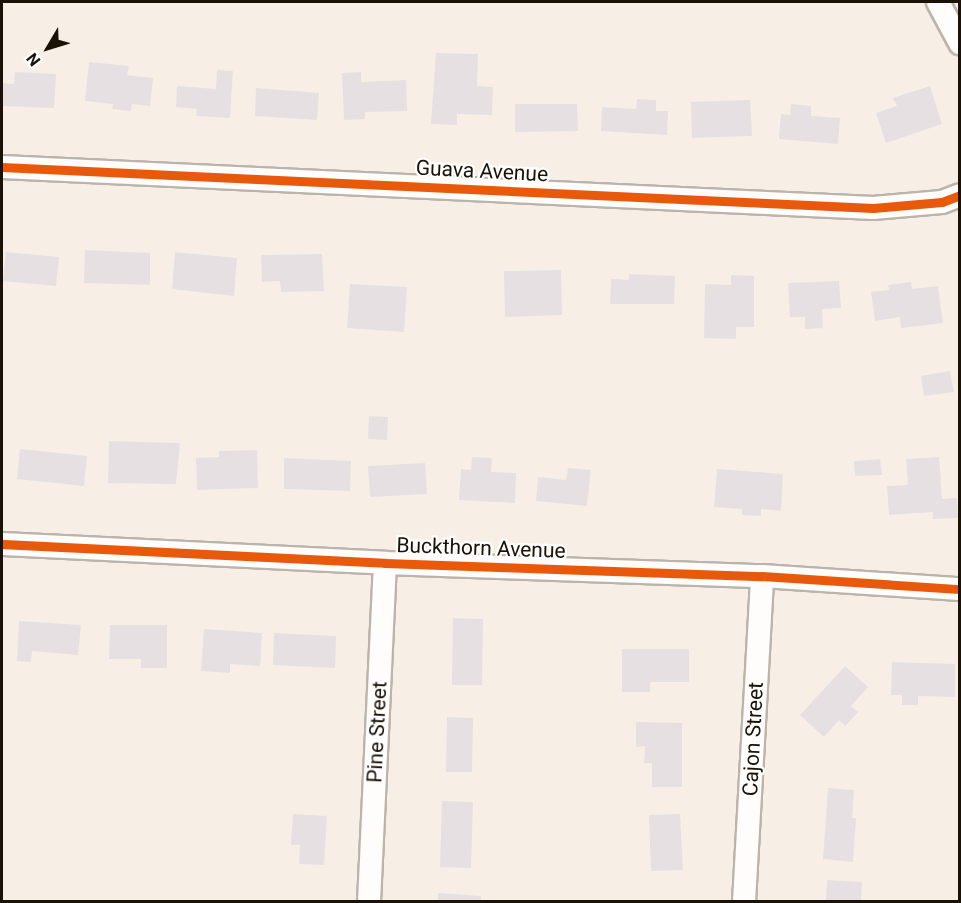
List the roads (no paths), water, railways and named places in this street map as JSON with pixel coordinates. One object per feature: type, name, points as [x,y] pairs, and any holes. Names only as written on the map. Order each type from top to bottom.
[{"type":"street","points":[[938,2],[960,43]]},
{"type":"street","name":"Guava Avenue","points":[[2,168],[873,208],[942,202],[960,195]]},
{"type":"street","name":"Buckthorn Avenue","points":[[2,544],[385,563],[762,576],[960,589]]},
{"type":"street","name":"Pine Street","points":[[369,902],[385,563]]},
{"type":"street","name":"Cajon Street","points":[[744,902],[762,576]]}]
